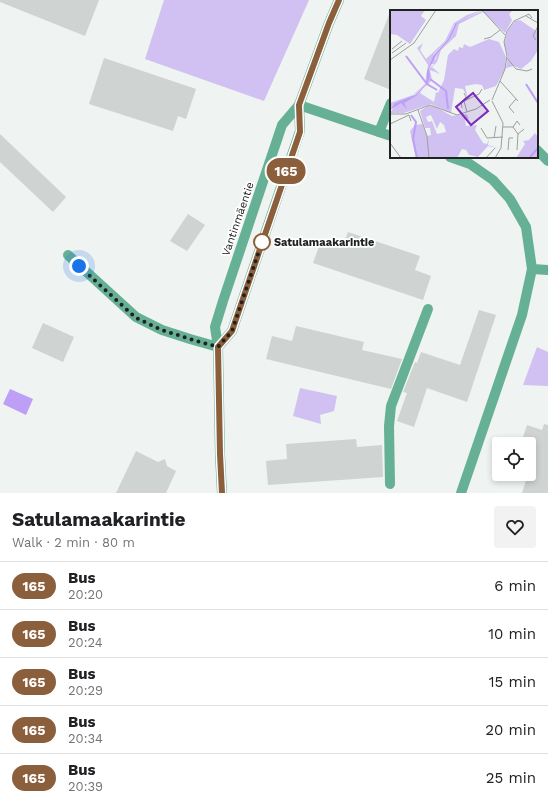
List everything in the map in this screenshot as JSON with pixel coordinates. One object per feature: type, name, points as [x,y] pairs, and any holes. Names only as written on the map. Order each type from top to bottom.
[{"type":"street","name":"Vantinmäentie","points":[[222,493],[218,347],[215,327],[225,293],[282,125],[299,105],[339,0]]},
{"type":"street","name":"Vantinmäentie","points":[[218,347],[232,331],[300,132],[299,105]]},
{"type":"street","points":[[299,105],[390,136]]},
{"type":"street","points":[[379,132],[390,105]]},
{"type":"street","points":[[538,151],[548,162]]},
{"type":"street","points":[[453,158],[470,164],[493,180],[510,199],[526,227],[532,269],[522,315],[461,493]]},
{"type":"street","points":[[68,255],[136,318],[162,330],[218,347]]},
{"type":"street","points":[[532,269],[548,270]]},
{"type":"street","points":[[390,484],[389,426],[391,406],[428,308]]},
{"type":"shaded area","points":[[164,0],[309,0],[264,101],[145,59]]},
{"type":"shaded area","points":[[537,347],[548,352],[548,386],[523,385]]},
{"type":"shaded area","points":[[300,388],[337,396],[334,411],[320,415],[321,424],[293,416]]},
{"type":"shaded area","points":[[10,389],[33,399],[26,415],[3,404]]},
{"type":"building","points":[[0,0],[99,0],[85,36],[0,2]]},
{"type":"building","points":[[390,12],[390,90],[364,79]]},
{"type":"building","points":[[104,58],[196,89],[186,119],[178,116],[173,131],[89,104]]},
{"type":"building","points":[[0,134],[66,197],[53,212],[0,162]]},
{"type":"building","points":[[188,214],[205,225],[187,251],[170,241]]},
{"type":"building","points":[[348,232],[420,256],[415,270],[431,276],[423,300],[313,263],[321,241],[342,248]]},
{"type":"building","points":[[479,310],[496,315],[467,402],[427,388],[414,427],[397,421],[407,393],[403,392],[415,362],[417,363],[421,352],[460,365]]},
{"type":"building","points":[[43,323],[74,337],[63,362],[32,348]]},
{"type":"building","points":[[296,326],[364,342],[362,350],[402,359],[391,389],[266,359],[272,336],[292,341]]},
{"type":"building","points":[[544,424],[548,425],[548,493],[522,493],[526,481],[536,481],[536,437],[523,437],[527,425],[542,430]]},
{"type":"building","points":[[356,439],[357,447],[382,445],[383,477],[268,485],[266,461],[287,459],[286,444]]},
{"type":"building","points":[[136,451],[158,462],[165,459],[167,466],[176,471],[166,493],[116,493]]},
{"type":"bus line","name":"165","points":[[222,493],[218,347],[232,331],[300,132],[299,105],[339,0]]},
{"type":"place","name":"Satulamaakarintie","points":[[262,242]]},
{"type":"route","points":[[79,266],[136,318],[162,330],[218,347],[232,331],[262,242]]}]
